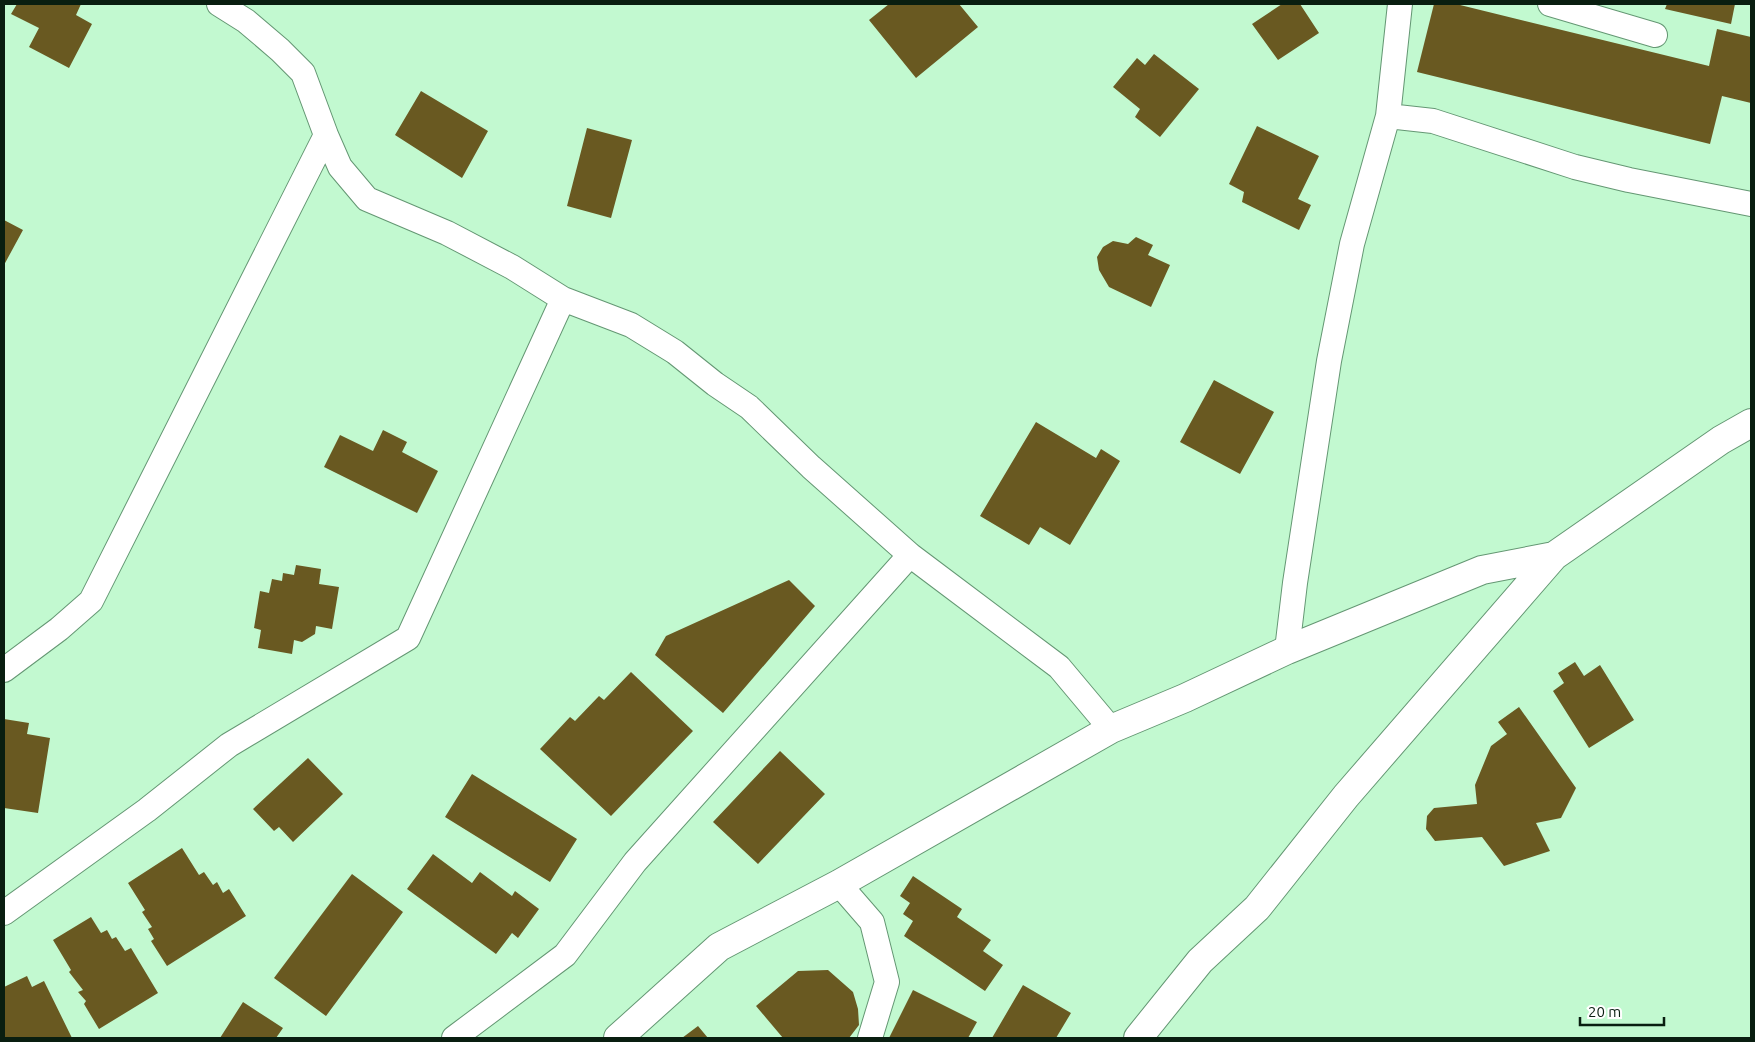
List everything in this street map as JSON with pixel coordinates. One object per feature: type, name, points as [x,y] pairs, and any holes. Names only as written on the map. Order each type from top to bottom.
[{"type":"main road","points":[[1721,440],[1751,404]]},
{"type":"main road","points":[[1138,1038],[1200,961],[1257,908],[1346,796],[1554,556],[1721,440],[1751,423]]},
{"type":"main road","points":[[618,1038],[719,947],[839,884],[1111,729],[1185,698],[1287,650],[1482,570],[1554,556]]},
{"type":"street","points":[[219,4],[246,21],[303,73],[340,167],[367,199],[455,238],[512,267],[563,299],[631,325],[675,352],[714,384],[749,407],[811,467],[910,554],[1059,667],[1111,729]]},
{"type":"street","points":[[1287,650],[1295,583],[1329,361],[1352,244],[1388,116],[1400,4]]},
{"type":"street","points":[[1550,4],[1654,35]]},
{"type":"street","points":[[1388,116],[1433,121],[1575,167],[1620,178],[1751,204]]},
{"type":"street","points":[[4,670],[59,629],[91,601],[326,135]]},
{"type":"street","points":[[4,913],[147,810],[229,746],[408,638],[563,299]]},
{"type":"street","points":[[454,1038],[565,955],[635,862],[910,554]]},
{"type":"street","points":[[839,884],[872,922],[888,982],[870,1038]]},
{"type":"building","points":[[17,4],[81,4],[76,15],[92,24],[69,68],[29,47],[39,28],[11,14]]},
{"type":"building","points":[[889,4],[959,4],[978,27],[916,78],[869,20]]},
{"type":"building","points":[[1282,4],[1300,4],[1319,33],[1278,60],[1252,24]]},
{"type":"building","points":[[1434,4],[1456,4],[1709,66],[1717,29],[1751,37],[1751,103],[1722,96],[1710,144],[1417,72]]},
{"type":"building","points":[[1667,4],[1735,4],[1731,24],[1665,9]]},
{"type":"building","points":[[1154,54],[1199,89],[1160,137],[1135,117],[1140,109],[1113,87],[1137,58],[1145,65]]},
{"type":"building","points":[[421,91],[488,131],[462,178],[395,135]]},
{"type":"building","points":[[1257,126],[1319,156],[1298,199],[1311,205],[1299,230],[1242,202],[1244,192],[1229,184]]},
{"type":"building","points":[[587,128],[632,140],[611,218],[567,206]]},
{"type":"building","points":[[4,220],[23,230],[4,265]]},
{"type":"building","points":[[1136,237],[1153,245],[1148,255],[1170,265],[1151,307],[1109,287],[1099,270],[1097,257],[1103,247],[1113,241],[1128,244]]},
{"type":"building","points":[[1214,380],[1274,412],[1240,474],[1180,442]]},
{"type":"building","points":[[1036,422],[1096,458],[1101,449],[1120,461],[1070,545],[1040,527],[1029,545],[980,516]]},
{"type":"building","points":[[383,430],[407,442],[402,452],[438,471],[417,513],[324,467],[340,435],[373,451]]},
{"type":"building","points":[[296,565],[321,569],[319,584],[339,587],[332,629],[316,626],[315,634],[302,642],[294,640],[292,654],[258,648],[261,630],[254,628],[260,591],[269,593],[272,579],[282,581],[283,573],[294,575]]},
{"type":"building","points":[[789,580],[815,606],[723,713],[655,655],[666,636]]},
{"type":"building","points":[[1575,662],[1584,676],[1600,665],[1634,720],[1589,748],[1553,691],[1564,683],[1558,673]]},
{"type":"building","points":[[631,672],[693,731],[611,816],[540,749],[570,717],[575,721],[599,696],[604,700]]},
{"type":"building","points":[[1519,707],[1576,788],[1561,818],[1536,823],[1550,851],[1504,866],[1482,837],[1435,841],[1426,829],[1427,816],[1434,808],[1477,804],[1475,785],[1491,746],[1507,734],[1498,722]]},
{"type":"building","points":[[4,719],[29,723],[27,734],[50,738],[38,813],[4,808]]},
{"type":"building","points":[[780,751],[825,794],[758,864],[713,822]]},
{"type":"building","points":[[308,758],[343,794],[293,842],[279,827],[274,831],[253,809]]},
{"type":"building","points":[[472,774],[577,839],[550,882],[445,817]]},
{"type":"building","points":[[182,848],[199,875],[204,872],[213,885],[217,882],[223,893],[229,889],[246,916],[167,966],[151,941],[154,939],[148,929],[152,927],[142,912],[145,910],[128,883]]},
{"type":"building","points":[[433,854],[472,883],[480,872],[512,896],[515,891],[539,909],[518,938],[512,933],[496,954],[407,889]]},
{"type":"building","points":[[352,874],[403,912],[326,1016],[274,978]]},
{"type":"building","points":[[913,876],[962,909],[957,917],[991,940],[983,951],[1003,965],[985,991],[904,936],[913,921],[903,914],[910,903],[900,896]]},
{"type":"building","points":[[91,917],[101,933],[107,930],[112,939],[116,937],[125,951],[131,948],[158,993],[99,1029],[84,1004],[86,1001],[78,992],[83,990],[69,972],[71,970],[53,940]]},
{"type":"building","points":[[828,970],[853,992],[858,1009],[859,1025],[849,1038],[783,1038],[756,1006],[798,971]]},
{"type":"building","points":[[27,976],[32,987],[44,981],[72,1038],[4,1038],[4,987]]},
{"type":"building","points":[[1023,985],[1071,1013],[1056,1038],[992,1038]]},
{"type":"building","points":[[913,990],[977,1022],[968,1038],[889,1038]]},
{"type":"building","points":[[243,1002],[283,1028],[276,1038],[220,1038]]},
{"type":"building","points":[[698,1026],[708,1038],[682,1038]]}]
